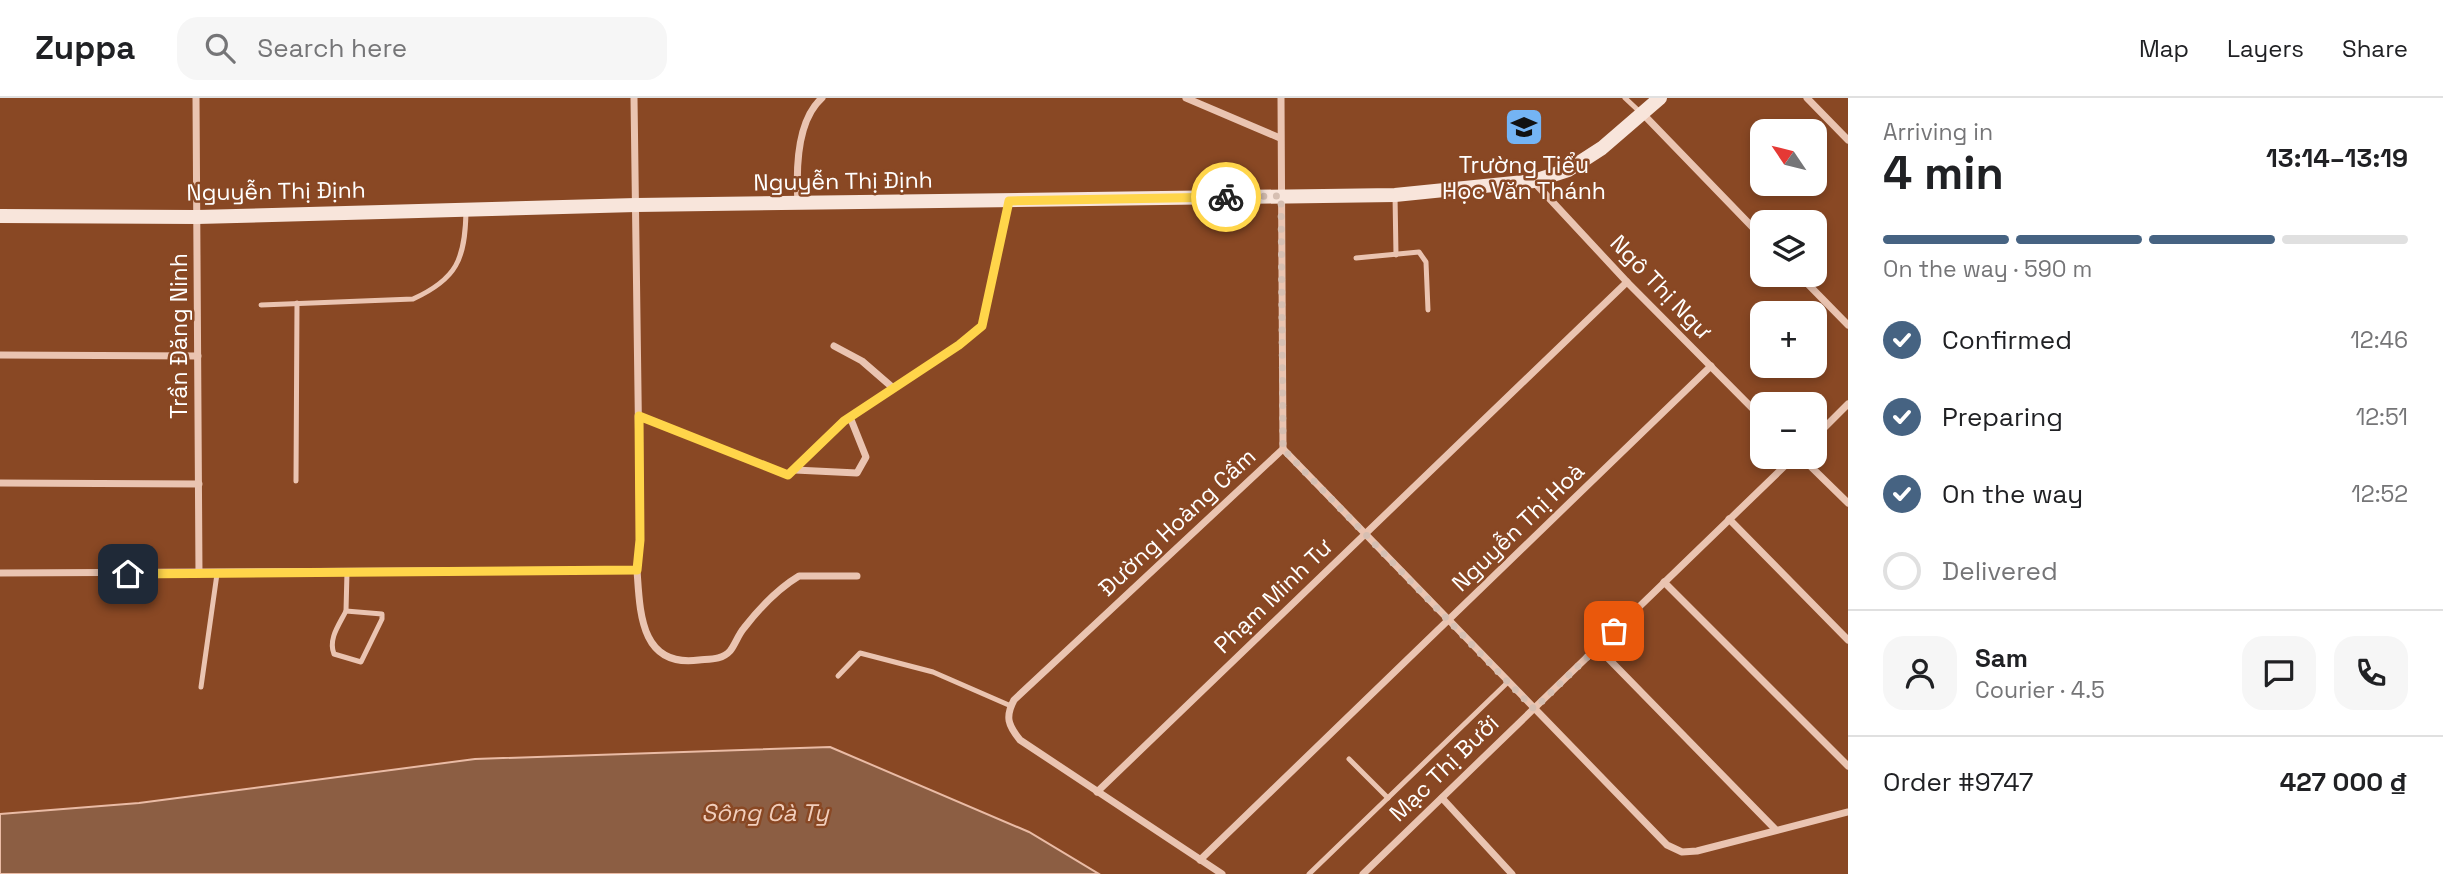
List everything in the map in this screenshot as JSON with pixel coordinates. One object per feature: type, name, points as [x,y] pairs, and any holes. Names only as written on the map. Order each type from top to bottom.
[{"type":"street","name":"Trần Đăng Ninh","points":[[196,98],[199,574]]},
{"type":"street","points":[[634,98],[640,540],[637,570],[640,621],[647,635],[670,659],[686,662],[720,658],[730,651],[744,628],[799,576],[857,576]]},
{"type":"street","points":[[798,204],[799,157],[814,105],[822,98]]},
{"type":"street","points":[[1186,98],[1280,138]]},
{"type":"street","name":"Đường Hoàng Cầm","points":[[1011,706],[1283,449],[1281,98]]},
{"type":"street","name":"Nguyễn Thị Định","points":[[0,216],[197,216],[636,205],[1395,195],[1534,181],[1568,170],[1602,148],[1660,98]]},
{"type":"street","points":[[1807,98],[1848,140]]},
{"type":"street","points":[[1643,114],[1750,225]]},
{"type":"street","name":"Ngô Thị Ngư","points":[[1534,181],[1627,282],[1750,406]]},
{"type":"street","points":[[639,416],[788,475],[823,438],[850,417],[959,345],[982,326],[1009,201]]},
{"type":"street","name":"Phạm Minh Tư","points":[[1097,792],[1627,282]]},
{"type":"street","points":[[1811,287],[1848,325]]},
{"type":"street","points":[[834,346],[874,369],[892,387]]},
{"type":"street","points":[[0,355],[198,356]]},
{"type":"street","name":"Nguyễn Thị Hoà","points":[[1200,860],[1711,366]]},
{"type":"street","points":[[1827,425],[1848,404]]},
{"type":"street","points":[[795,470],[857,473],[866,457],[850,417]]},
{"type":"street","points":[[1283,449],[1667,845],[1682,852],[1697,851],[1848,812]]},
{"type":"street","name":"Mạc Thị Bưởi","points":[[1363,874],[1782,469]]},
{"type":"street","points":[[1813,469],[1848,503]]},
{"type":"street","points":[[0,483],[199,484]]},
{"type":"street","points":[[1730,519],[1848,640]]},
{"type":"street","points":[[0,573],[637,570]]},
{"type":"street","points":[[1664,582],[1848,766]]},
{"type":"street","points":[[1597,647],[1775,829]]},
{"type":"street","points":[[1011,706],[1009,727],[1020,740],[1222,874]]},
{"type":"street","points":[[1442,798],[1512,874]]},
{"type":"lane","points":[[1625,98],[1643,114]]},
{"type":"lane","points":[[1395,195],[1396,254]]},
{"type":"lane","points":[[261,304],[413,299],[430,291],[448,277],[461,259],[466,209]]},
{"type":"lane","points":[[1356,258],[1419,252],[1426,262],[1428,310]]},
{"type":"lane","points":[[296,481],[297,303]]},
{"type":"lane","points":[[346,611],[382,614],[382,620],[360,662],[334,654],[331,643],[346,611],[347,572]]},
{"type":"lane","points":[[201,687],[217,574]]},
{"type":"lane","points":[[838,676],[860,653],[933,672],[1011,706]]},
{"type":"lane","points":[[1309,874],[1508,682]]},
{"type":"lane","points":[[1349,759],[1388,798]]},
{"type":"water","name":"Sông Cà Ty","points":[[830,747],[1029,832],[1099,874],[0,874],[0,814],[139,803],[475,759]]},
{"type":"way so far","points":[[1226,197],[1281,196],[1283,449],[1534,709],[1614,631]]},
{"type":"place","name":"Trường Tiểu Học Văn Thánh","points":[[1524,127]]},
{"type":"route","points":[[128,574],[637,570],[640,540],[639,416],[788,475],[823,438],[844,421],[959,345],[982,326],[1009,201],[1226,197]]}]
